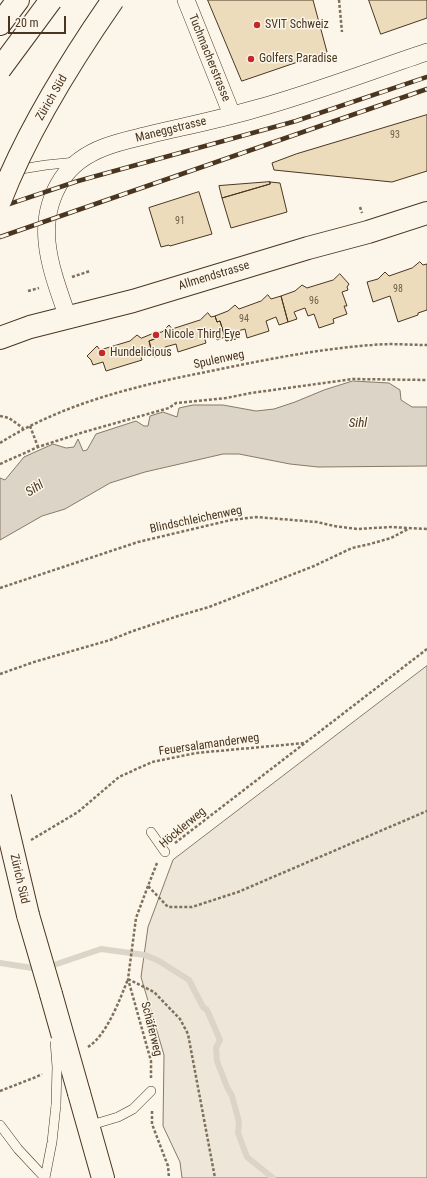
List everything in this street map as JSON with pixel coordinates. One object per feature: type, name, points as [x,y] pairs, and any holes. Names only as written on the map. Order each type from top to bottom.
[{"type":"main road","points":[[0,24],[18,0]]},
{"type":"main road","points":[[0,69],[51,0]]},
{"type":"main road","name":"Zürich Süd","points":[[0,201],[25,147],[50,100],[76,56],[113,0]]},
{"type":"main road","name":"Allmendstrasse","points":[[0,338],[30,327],[133,301],[308,248],[368,232],[427,213]]},
{"type":"main road","name":"Zürich Süd","points":[[0,797],[28,915]]},
{"type":"main road","points":[[0,840],[28,915],[103,1178]]},
{"type":"street","name":"Tuchmacherstrasse","points":[[186,0],[232,115]]},
{"type":"street","name":"Maneggstrasse","points":[[68,318],[51,270],[46,234],[47,220],[51,204],[58,187],[63,178],[78,162],[93,153],[112,145],[255,109],[350,79],[427,52]]},
{"type":"lane","points":[[0,80],[24,21]]},
{"type":"lane","points":[[0,173],[28,167],[78,162]]},
{"type":"lane","points":[[151,832],[165,852]]},
{"type":"lane","points":[[45,1178],[52,1142],[56,1105],[57,1066],[51,994]]},
{"type":"lane","points":[[88,1126],[118,1117],[132,1110],[151,1091]]},
{"type":"lane","points":[[0,1125],[45,1178]]},
{"type":"path","points":[[339,0],[342,32]]},
{"type":"path","name":"Spulenweg","points":[[0,443],[23,428],[90,401],[155,383],[267,359],[374,344],[427,345]]},
{"type":"path","points":[[0,464],[38,447],[84,432],[169,408],[176,403],[226,398],[251,393],[353,379],[427,380]]},
{"type":"path","points":[[0,416],[9,418],[23,428]]},
{"type":"path","points":[[30,426],[38,447]]},
{"type":"path","name":"Blindschleichenweg","points":[[0,588],[138,542],[231,520],[256,517],[317,522],[356,529],[391,527],[427,529]]},
{"type":"path","points":[[0,674],[34,662],[110,640],[170,618],[210,607],[314,566],[352,548],[391,538],[409,529]]},
{"type":"path","name":"Höcklerweg","points":[[148,886],[156,863],[165,852],[305,742],[427,649]]},
{"type":"path","name":"Feuersalamanderweg","points":[[27,842],[78,812],[120,777],[152,762],[196,753],[305,742]]},
{"type":"path","points":[[148,886],[168,907],[192,907],[238,892],[427,811]]},
{"type":"path","name":"Schäferweg","points":[[148,886],[136,918],[128,979],[151,1061],[152,1124],[168,1166],[169,1178]]},
{"type":"path","points":[[128,979],[154,992],[180,1019],[188,1034],[215,1178]]},
{"type":"shaded area","points":[[427,666],[427,1178],[182,1178],[180,1162],[163,1126],[164,1055],[141,977],[148,927],[173,860]]},
{"type":"water","name":"Sihl","points":[[353,381],[389,383],[400,390],[401,400],[412,407],[427,407],[427,466],[318,467],[290,464],[239,454],[223,454],[145,472],[110,483],[65,509],[42,516],[0,540],[0,478],[5,480],[24,457],[53,444],[66,448],[74,447],[78,439],[83,451],[87,450],[96,434],[136,421],[144,426],[148,426],[150,416],[163,412],[177,417],[179,408],[193,405],[223,405],[256,411],[274,409],[324,390]]},
{"type":"building","points":[[208,0],[313,0],[327,52],[242,81]]},
{"type":"building","points":[[369,0],[427,0],[427,18],[381,34]]},
{"type":"building","points":[[427,115],[427,171],[392,182],[274,170],[272,163],[296,154]]},
{"type":"building","points":[[270,182],[270,184],[222,198],[219,186]]},
{"type":"building","points":[[270,182],[280,183],[287,212],[231,228],[222,198],[270,184]]},
{"type":"building","points":[[199,192],[212,234],[170,246],[161,247],[149,208]]},
{"type":"building","points":[[420,262],[423,265],[427,264],[427,310],[398,322],[390,296],[373,302],[367,282],[378,279],[385,272],[389,276],[412,268]]},
{"type":"building","points":[[340,274],[349,284],[347,287],[348,290],[342,292],[347,306],[344,306],[347,314],[333,319],[334,323],[319,328],[314,314],[308,316],[305,308],[294,312],[297,319],[288,322],[281,296],[295,291],[302,285],[307,288],[333,280]]},
{"type":"building","points":[[268,295],[271,299],[281,296],[288,322],[279,325],[276,317],[266,321],[269,331],[247,338],[245,329],[234,332],[236,339],[226,341],[220,321],[217,322],[215,316],[228,311],[235,305],[239,309],[261,301]]},
{"type":"building","points":[[208,313],[211,317],[215,316],[217,322],[220,321],[225,337],[217,340],[215,333],[204,336],[206,343],[178,352],[176,344],[165,347],[167,354],[154,357],[149,341],[157,338],[155,333],[162,332],[169,325],[172,329],[200,320]]},
{"type":"building","points":[[155,333],[157,338],[149,341],[151,350],[140,353],[142,360],[106,371],[103,362],[93,365],[87,356],[97,346],[100,350],[130,341],[137,335],[141,338]]},
{"type":"waterway","points":[[48,967],[101,949],[145,955],[159,961],[189,980],[203,1007],[207,1010],[220,1040],[216,1048],[217,1061],[232,1096],[239,1122],[238,1133],[247,1157],[273,1178]]},
{"type":"waterway","points":[[0,963],[39,969]]},
{"type":"railway","points":[[0,207],[78,181],[296,121],[427,77]]},
{"type":"railway","points":[[0,237],[427,89]]},
{"type":"place","name":"SVIT Schweiz","points":[[257,25]]},
{"type":"place","name":"Golfers Paradise","points":[[251,59]]},
{"type":"place","name":"Nicole Third Eye","points":[[156,335]]},
{"type":"place","name":"Hundelicious","points":[[102,353]]}]
